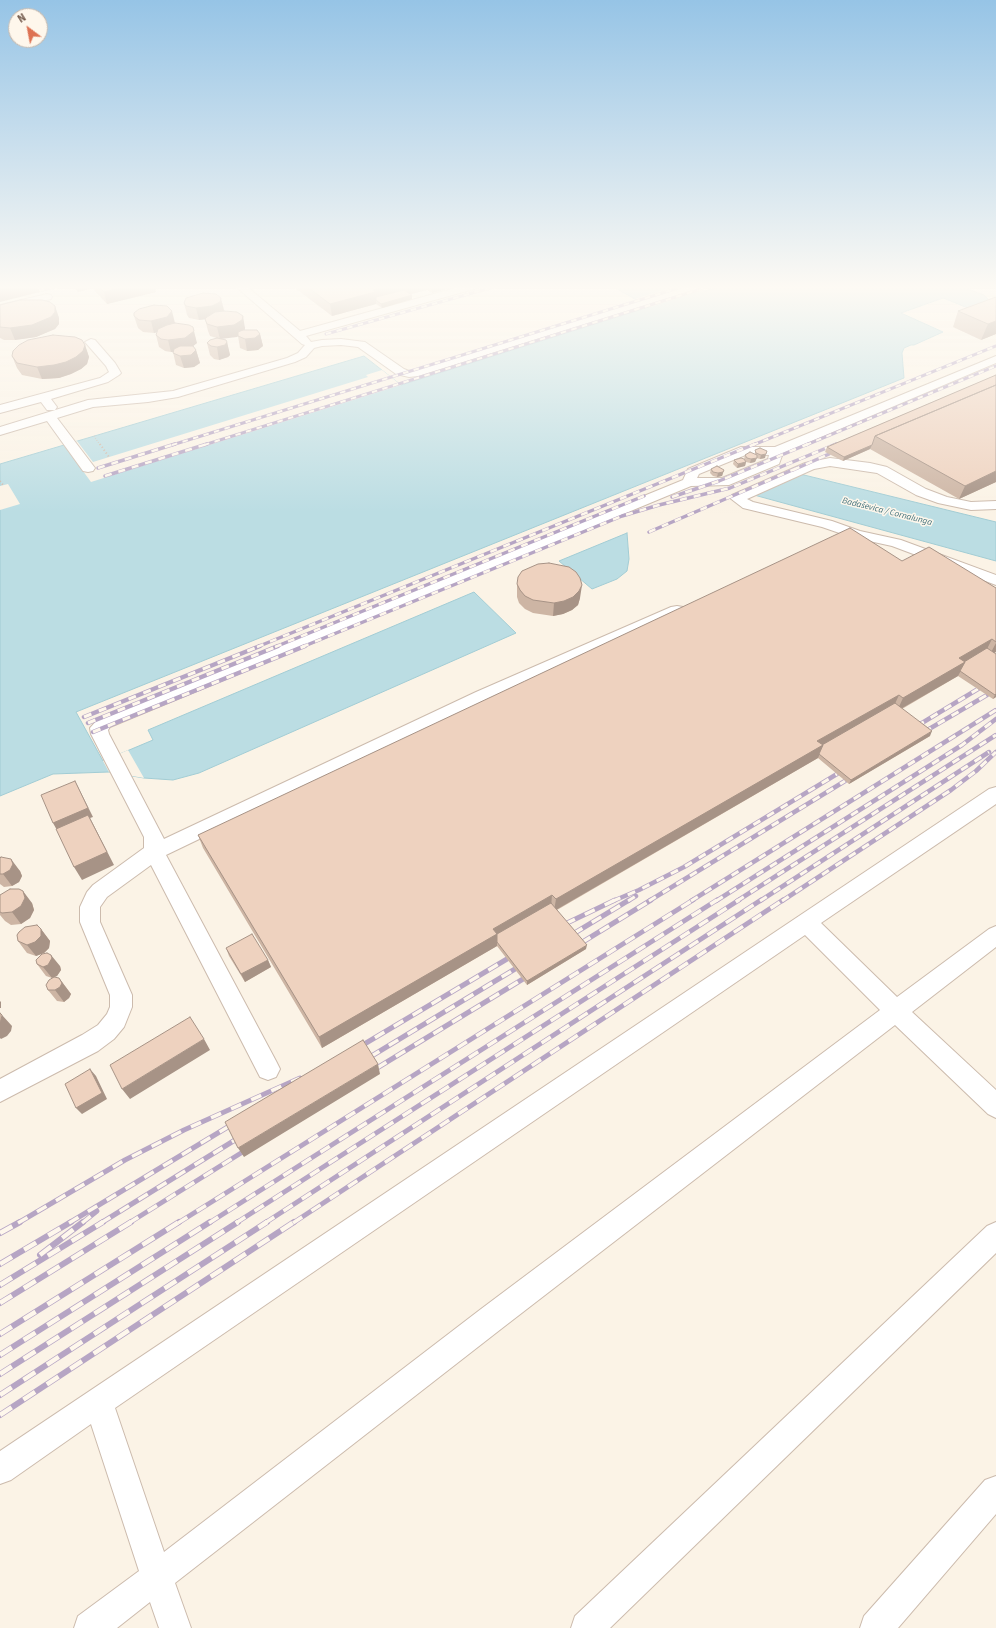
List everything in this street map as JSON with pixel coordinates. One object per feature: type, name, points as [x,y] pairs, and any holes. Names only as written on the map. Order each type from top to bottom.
[{"type":"street","points":[[0,409],[104,380],[115,373],[107,361]]},
{"type":"street","points":[[0,431],[79,406],[105,401],[148,398],[174,394],[288,361]]},
{"type":"street","points":[[385,361],[400,372],[413,374],[455,361]]},
{"type":"street","points":[[689,482],[693,472],[746,450],[777,450],[994,361]]},
{"type":"street","points":[[44,397],[52,414],[88,468]]},
{"type":"street","points":[[268,1069],[154,852],[154,837],[100,734],[99,728],[104,723],[689,482],[724,482],[774,461],[777,450]]},
{"type":"street","points":[[996,506],[972,506],[943,500],[921,492],[882,470],[830,462],[810,466],[737,498],[748,505],[827,524],[856,534],[896,543],[996,580]]},
{"type":"street","points":[[830,542],[842,536],[856,534]]},
{"type":"street","points":[[0,1091],[90,1043],[106,1032],[116,1020],[122,1007],[120,995],[90,922],[90,907],[94,898],[100,891],[154,852],[482,696],[656,619],[689,606]]},
{"type":"street","points":[[0,1469],[996,794]]},
{"type":"street","points":[[806,922],[896,1011],[996,1106]]},
{"type":"street","points":[[90,1628],[491,1319],[996,935]]},
{"type":"street","points":[[587,1628],[996,1235]]},
{"type":"street","points":[[98,1402],[175,1628]]},
{"type":"street","points":[[876,1628],[996,1491]]},
{"type":"path","points":[[94,436],[109,457]]},
{"type":"path","points":[[0,480],[3,485]]},
{"type":"water","points":[[347,361],[370,361],[401,385],[477,361],[903,361],[904,378],[76,712],[103,761],[153,740],[148,730],[474,592],[516,633],[199,773],[173,780],[144,778],[109,772],[53,774],[0,796],[0,464]]},
{"type":"water","name":"Badaševica / Cornalunga","points":[[800,474],[996,522],[996,561],[754,495]]},
{"type":"water","points":[[627,533],[629,559],[627,571],[617,579],[592,589],[559,561]]},
{"type":"pier","points":[[382,370],[401,385],[91,482],[64,445],[77,441],[93,462],[368,377],[366,375]]},
{"type":"pier","points":[[8,484],[20,504],[0,510],[0,486]]},
{"type":"pier","points":[[128,750],[144,778],[109,772],[103,761]]},
{"type":"building","points":[[16,361],[68,361],[54,365],[37,367],[17,363]]},
{"type":"building","points":[[996,375],[996,385],[875,436],[872,445],[844,457],[827,447]]},
{"type":"building","points":[[996,385],[996,471],[965,486],[875,436]]},
{"type":"building","points":[[760,448],[767,451],[766,454],[761,455],[756,453],[755,450]]},
{"type":"building","points":[[750,452],[757,455],[757,458],[747,458],[745,455]]},
{"type":"building","points":[[741,458],[746,462],[738,464],[734,460]]},
{"type":"building","points":[[717,466],[724,470],[723,472],[713,472],[711,469]]},
{"type":"building","points":[[850,528],[902,561],[929,547],[996,588],[996,642],[992,639],[959,658],[965,662],[903,698],[899,695],[817,741],[823,745],[556,899],[552,895],[493,929],[497,934],[319,1037],[198,835]]},
{"type":"building","points":[[549,563],[569,567],[576,572],[582,585],[573,597],[554,603],[533,600],[525,596],[520,590],[517,584],[518,577],[522,571],[538,564]]},
{"type":"building","points":[[987,648],[996,654],[995,695],[960,671],[964,662]]},
{"type":"building","points":[[895,703],[932,731],[851,780],[819,754],[822,745]]},
{"type":"building","points":[[75,781],[88,808],[53,823],[41,795]]},
{"type":"building","points":[[88,815],[107,852],[74,867],[56,829]]},
{"type":"building","points":[[1,857],[11,859],[13,864],[10,870],[3,874],[0,874]]},
{"type":"building","points":[[10,889],[19,889],[23,891],[25,898],[21,906],[12,912],[2,913],[0,912],[0,895]]},
{"type":"building","points":[[551,903],[587,945],[527,981],[497,942],[497,934]]},
{"type":"building","points":[[37,925],[41,929],[41,936],[35,942],[27,945],[18,941],[17,935],[19,932],[25,927]]},
{"type":"building","points":[[252,934],[268,960],[241,974],[226,948]]},
{"type":"building","points":[[47,953],[51,955],[52,958],[48,965],[43,967],[37,964],[36,960],[42,954]]},
{"type":"building","points":[[54,977],[59,978],[62,983],[60,987],[55,990],[48,990],[46,985],[49,980]]},
{"type":"building","points":[[0,1013],[2,1015],[0,1022]]},
{"type":"building","points":[[190,1017],[204,1039],[122,1089],[110,1065]]},
{"type":"building","points":[[363,1040],[378,1064],[238,1148],[225,1122]]},
{"type":"building","points":[[90,1069],[102,1093],[76,1108],[65,1084]]},
{"type":"railway","points":[[172,445],[443,361]]},
{"type":"railway","points":[[204,445],[472,361]]},
{"type":"railway","points":[[753,445],[959,361]]},
{"type":"railway","points":[[806,445],[996,366]]},
{"type":"railway","points":[[98,468],[175,444]]},
{"type":"railway","points":[[105,476],[207,444]]},
{"type":"railway","points":[[257,647],[755,444]]},
{"type":"railway","points":[[672,497],[719,481],[808,444]]},
{"type":"railway","points":[[302,647],[622,516],[659,505],[730,488],[836,444],[834,445]]},
{"type":"railway","points":[[793,470],[829,454]]},
{"type":"railway","points":[[649,532],[797,468]]},
{"type":"railway","points":[[275,647],[644,496]]},
{"type":"railway","points":[[84,717],[260,646]]},
{"type":"railway","points":[[88,723],[278,646]]},
{"type":"railway","points":[[93,732],[305,646]]},
{"type":"railway","points":[[917,726],[978,689]]},
{"type":"railway","points":[[924,732],[987,695]]},
{"type":"railway","points":[[691,901],[996,710]]},
{"type":"railway","points":[[716,901],[962,745],[996,719]]},
{"type":"railway","points":[[737,901],[996,735]]},
{"type":"railway","points":[[760,901],[989,752]]},
{"type":"railway","points":[[782,901],[951,790],[976,771],[996,752]]},
{"type":"railway","points":[[613,901],[639,890],[684,867],[837,774]]},
{"type":"railway","points":[[649,901],[845,781]]},
{"type":"railway","points":[[628,901],[636,896]]},
{"type":"railway","points":[[565,924],[615,900]]},
{"type":"railway","points":[[573,934],[629,900]]},
{"type":"railway","points":[[581,943],[651,900]]},
{"type":"railway","points":[[178,1223],[693,900]]},
{"type":"railway","points":[[209,1223],[717,900]]},
{"type":"railway","points":[[236,1223],[739,900]]},
{"type":"railway","points":[[265,1223],[761,900]]},
{"type":"railway","points":[[293,1223],[783,900]]},
{"type":"railway","points":[[356,1049],[507,959]]},
{"type":"railway","points":[[370,1057],[515,969]]},
{"type":"railway","points":[[377,1068],[523,979]]},
{"type":"railway","points":[[18,1223],[125,1160],[184,1130],[300,1078]]},
{"type":"railway","points":[[69,1223],[236,1122]]},
{"type":"railway","points":[[101,1223],[235,1140]]},
{"type":"railway","points":[[129,1223],[241,1153]]},
{"type":"railway","points":[[82,1223],[97,1211]]},
{"type":"railway","points":[[0,1233],[20,1222]]},
{"type":"railway","points":[[0,1264],[71,1222]]},
{"type":"railway","points":[[40,1255],[83,1222]]},
{"type":"railway","points":[[0,1285],[103,1222]]},
{"type":"railway","points":[[0,1303],[131,1222]]},
{"type":"railway","points":[[0,1334],[179,1222]]},
{"type":"railway","points":[[0,1355],[210,1222]]},
{"type":"railway","points":[[0,1374],[238,1222]]},
{"type":"railway","points":[[0,1395],[267,1222]]},
{"type":"railway","points":[[0,1415],[294,1222]]}]
